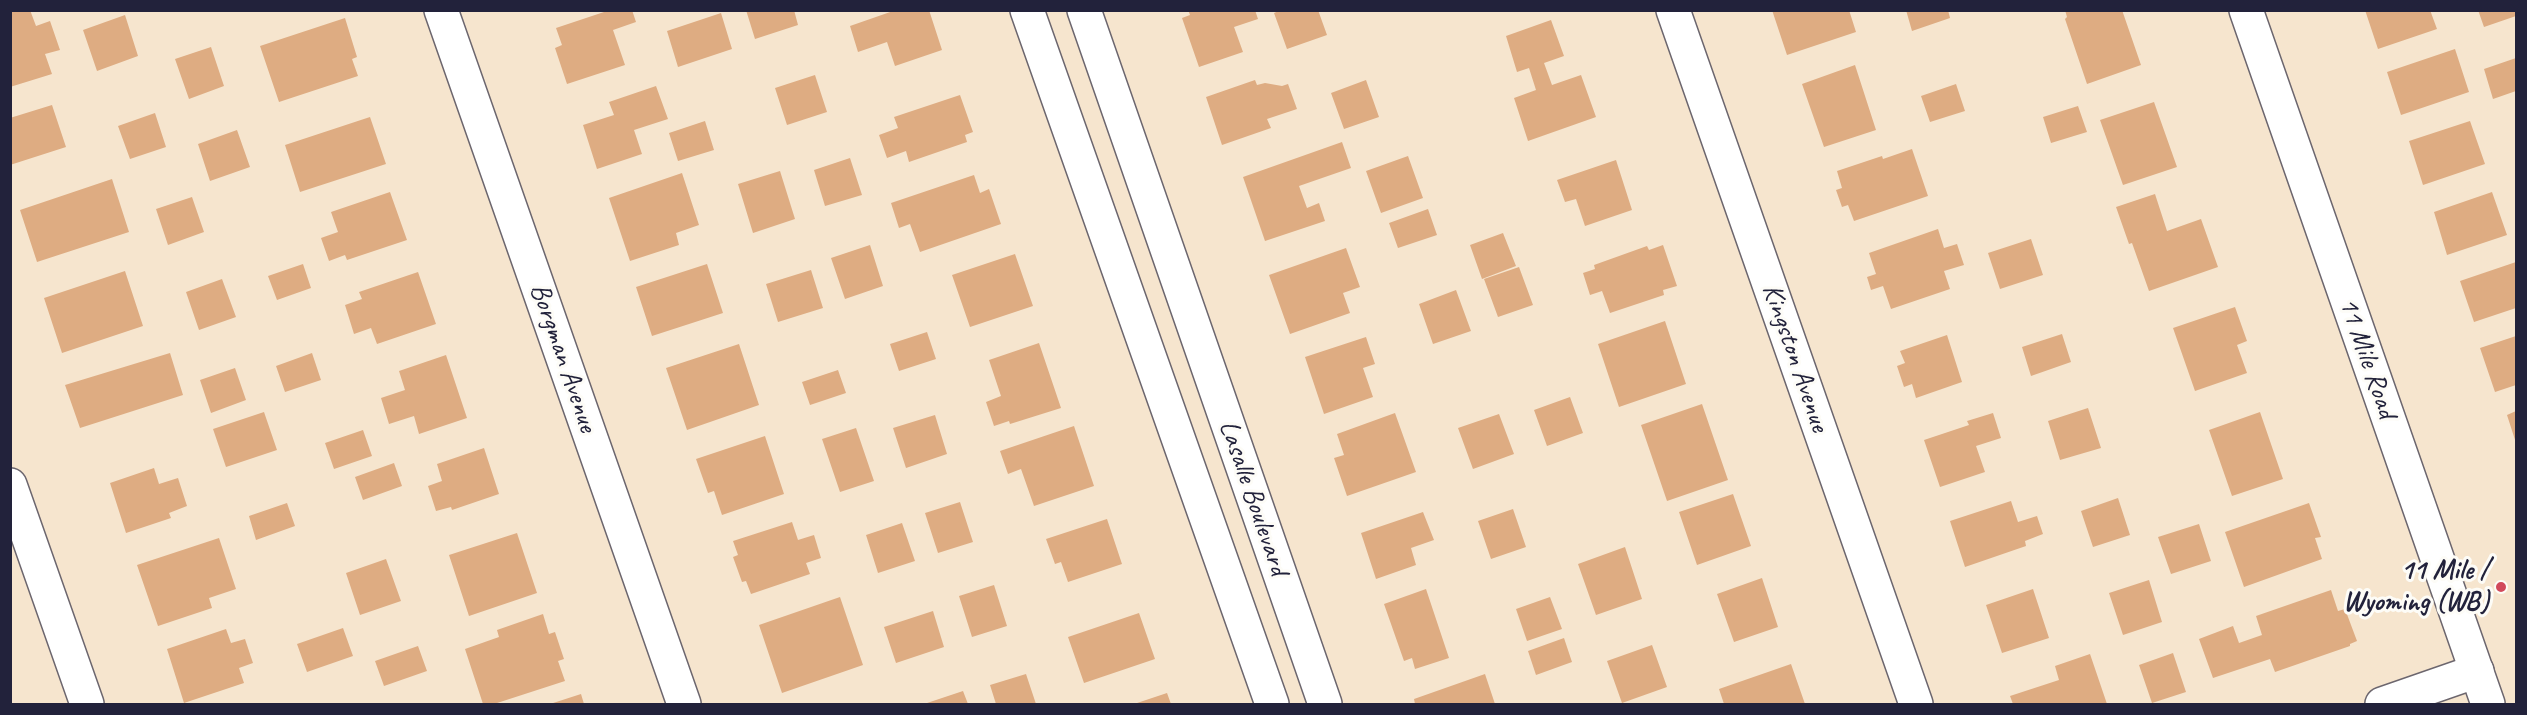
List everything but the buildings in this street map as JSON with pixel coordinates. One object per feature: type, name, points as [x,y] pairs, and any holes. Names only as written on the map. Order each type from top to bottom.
[{"type":"street","name":"Borgman Avenue","points":[[441,10],[684,705]]},
{"type":"street","name":"Lasalle Boulevard","points":[[1028,10],[1272,705]]},
{"type":"street","name":"Lasalle Boulevard","points":[[1084,10],[1325,705]]},
{"type":"street","name":"Kingston Avenue","points":[[1673,10],[1916,705]]},
{"type":"street","name":"11 Mile Road","points":[[2246,10],[2488,705]]},
{"type":"street","points":[[1133,309],[1180,292]]},
{"type":"street","points":[[10,485],[87,705]]},
{"type":"street","points":[[2382,705],[2477,671]]},
{"type":"place","name":"11 Mile / Wyoming (WB)","points":[[2501,587]]}]
